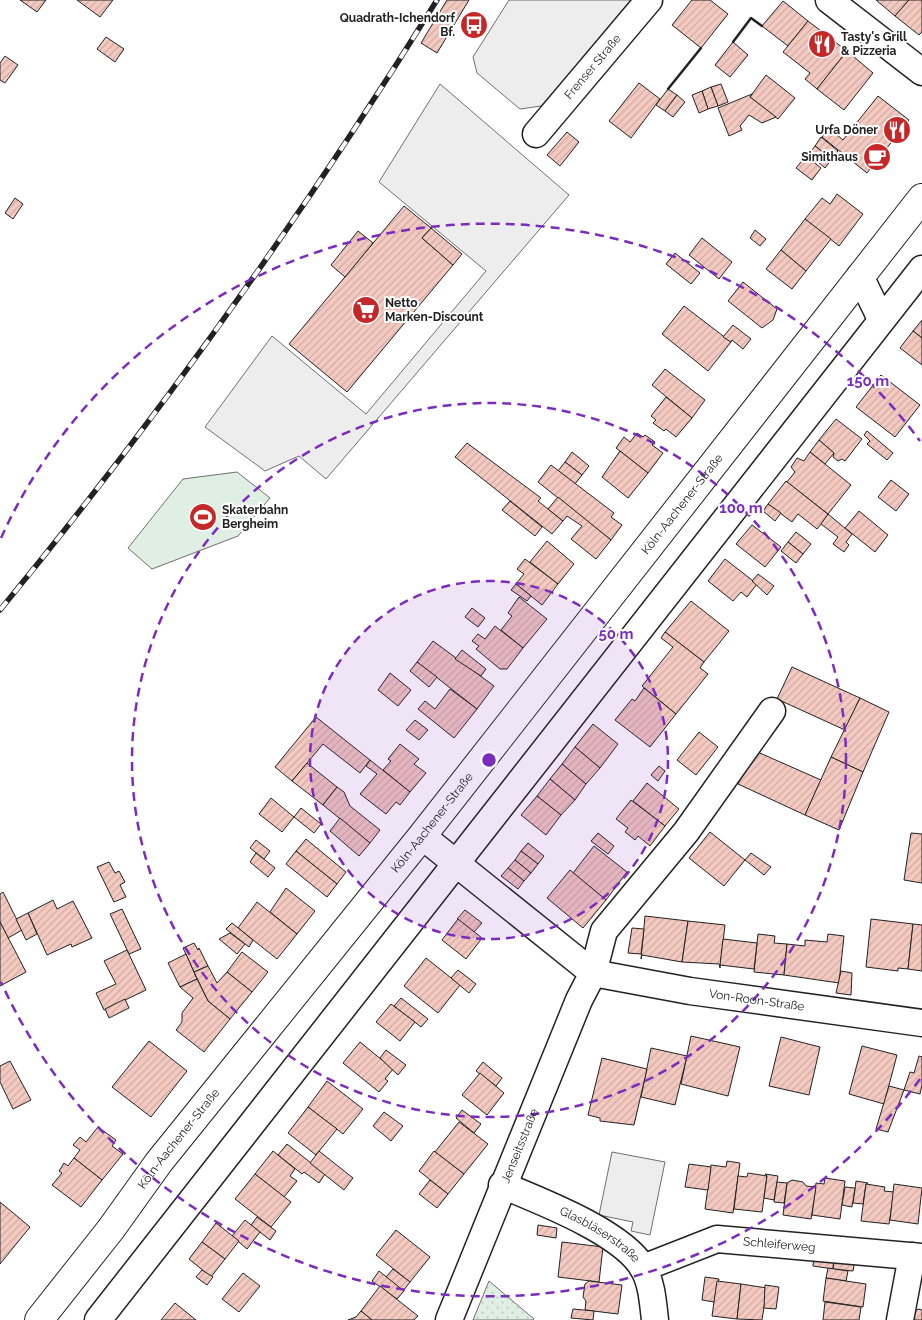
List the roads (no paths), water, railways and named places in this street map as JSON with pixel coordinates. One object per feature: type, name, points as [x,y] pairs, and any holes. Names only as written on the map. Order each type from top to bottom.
[{"type":"main road","name":"Köln-Aachener-Straße","points":[[39,1320],[111,1229],[165,1155],[422,836],[922,198]]},
{"type":"street","name":"Frenser Straße","points":[[536,134],[649,0]]},
{"type":"street","points":[[829,0],[922,72]]},
{"type":"street","points":[[98,1320],[922,269]]},
{"type":"street","points":[[860,276],[881,319]]},
{"type":"street","points":[[593,974],[604,931],[686,832],[772,711]]},
{"type":"street","name":"Von-Roon-Straße","points":[[422,836],[593,974],[690,991],[922,1023]]},
{"type":"street","name":"Jenseitsstraße","points":[[449,1320],[502,1185],[579,1000],[593,974]]},
{"type":"street","name":"Glasbläserstraße","points":[[502,1185],[561,1210],[609,1238],[628,1252],[643,1268],[651,1289],[654,1320]]},
{"type":"street","name":"Schleiferweg","points":[[643,1268],[717,1240],[917,1257]]},
{"type":"street","points":[[900,1320],[917,1257]]},
{"type":"railway","points":[[0,610],[117,463],[229,312],[335,158],[437,0]]},
{"type":"place","name":"Quadrath-Ichendorf Bf.","points":[[474,25]]},
{"type":"place","name":"Tasty's Grill & Pizzeria","points":[[822,44]]},
{"type":"place","name":"Urfa Döner","points":[[897,130]]},
{"type":"place","name":"Simithaus","points":[[877,157]]},
{"type":"place","name":"Netto Marken-Discount","points":[[366,310]]},
{"type":"place","name":"Skaterbahn Bergheim","points":[[203,517]]}]
